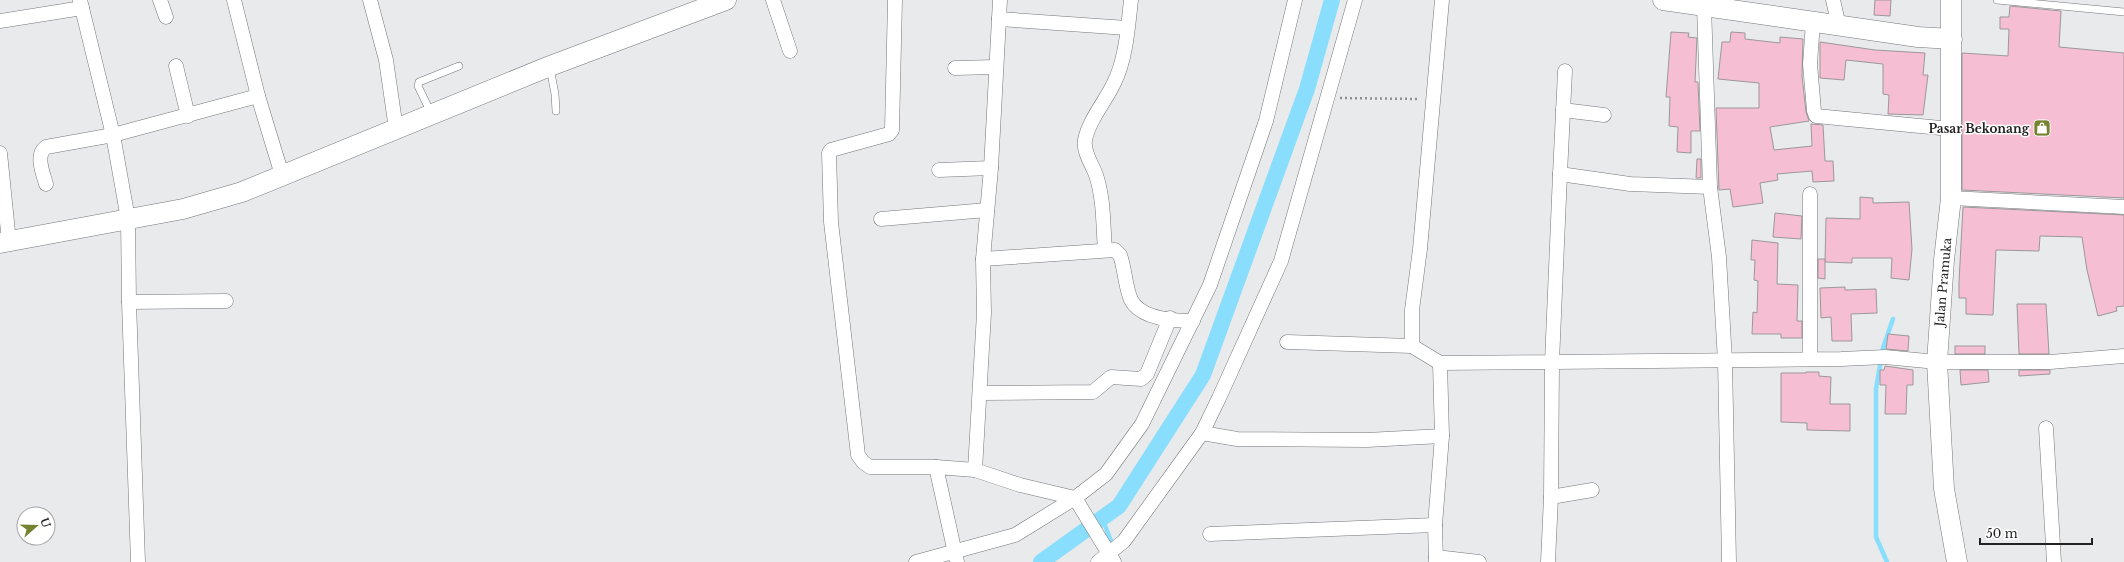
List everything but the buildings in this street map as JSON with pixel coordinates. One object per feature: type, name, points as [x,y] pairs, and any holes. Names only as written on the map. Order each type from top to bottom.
[{"type":"main road","points":[[4,242],[183,209],[242,192],[550,66],[726,0]]},
{"type":"main road","points":[[1663,0],[1918,37],[1952,39]]},
{"type":"main road","name":"Jalan Pramuka","points":[[1951,0],[1951,198],[1944,260],[1937,362],[1944,489],[1957,562]]},
{"type":"street","points":[[160,0],[166,17]]},
{"type":"street","points":[[234,0],[258,96],[282,176]]},
{"type":"street","points":[[370,0],[386,60],[396,129]]},
{"type":"street","points":[[774,0],[790,51]]},
{"type":"street","points":[[895,0],[892,130],[889,134],[831,150],[829,153],[832,222],[858,455],[863,462],[870,467],[936,467],[975,470],[1020,485],[1076,499],[1107,557],[1124,542],[1202,433],[1281,260],[1355,0]]},
{"type":"street","points":[[975,470],[984,313],[984,259],[991,168],[1000,0]]},
{"type":"street","points":[[1105,250],[1102,199],[1096,175],[1085,149],[1084,141],[1096,113],[1114,82],[1127,28],[1131,0]]},
{"type":"street","points":[[916,562],[956,557],[1015,535],[1076,499],[1106,474],[1142,424],[1210,285],[1266,121],[1295,0]]},
{"type":"street","points":[[1412,346],[1412,310],[1420,249],[1442,0]]},
{"type":"street","points":[[1833,0],[1839,26]]},
{"type":"street","points":[[0,21],[81,4],[113,135],[128,219],[129,302],[138,562]]},
{"type":"street","points":[[1704,6],[1710,187],[1719,257],[1725,361],[1729,562]]},
{"type":"street","points":[[999,19],[1127,28]]},
{"type":"street","points":[[1812,22],[1810,64],[1814,111],[1816,116],[1951,129]]},
{"type":"street","points":[[176,66],[188,116]]},
{"type":"street","points":[[955,68],[996,67]]},
{"type":"street","points":[[1548,562],[1551,497],[1552,362],[1565,71]]},
{"type":"street","points":[[46,184],[40,157],[42,150],[46,147],[113,135],[258,96]]},
{"type":"street","points":[[1563,110],[1604,115]]},
{"type":"street","points":[[0,153],[4,242]]},
{"type":"street","points":[[939,170],[991,168]]},
{"type":"street","points":[[1560,174],[1630,184],[1710,187]]},
{"type":"street","points":[[1810,194],[1810,359]]},
{"type":"street","points":[[1951,198],[2124,207]]},
{"type":"street","points":[[881,219],[987,210]]},
{"type":"street","points":[[984,259],[1115,250],[1120,255],[1132,300],[1138,308],[1151,315],[1193,321]]},
{"type":"street","points":[[129,302],[226,301]]},
{"type":"street","points":[[980,393],[1093,392],[1111,377],[1142,379],[1147,374],[1170,318]]},
{"type":"street","points":[[1287,342],[1412,346],[1440,363],[1725,361],[1885,357],[1937,362],[2050,362],[2124,356]]},
{"type":"street","points":[[1440,363],[1442,436],[1435,525],[1436,560],[1479,562]]},
{"type":"street","points":[[2046,428],[2054,562]]},
{"type":"street","points":[[1202,433],[1237,439],[1367,440],[1442,436]]},
{"type":"street","points":[[936,467],[956,557]]},
{"type":"street","points":[[1551,497],[1592,490]]},
{"type":"street","points":[[1210,534],[1435,525]]},
{"type":"lane","points":[[1997,0],[2124,12]]},
{"type":"lane","points":[[432,115],[418,86],[419,82],[459,66]]},
{"type":"lane","points":[[550,66],[555,94],[556,111]]},
{"type":"path","points":[[1326,98],[1433,99]]},
{"type":"waterway","points":[[1041,562],[1119,506],[1203,375],[1307,89],[1332,0]]},
{"type":"waterway","points":[[1887,562],[1876,537],[1876,389],[1883,348],[1893,319]]},
{"type":"waterway","points":[[1102,518],[1111,541]]},
{"type":"place","name":"Pasar Bekonang","points":[[2042,128]]}]
